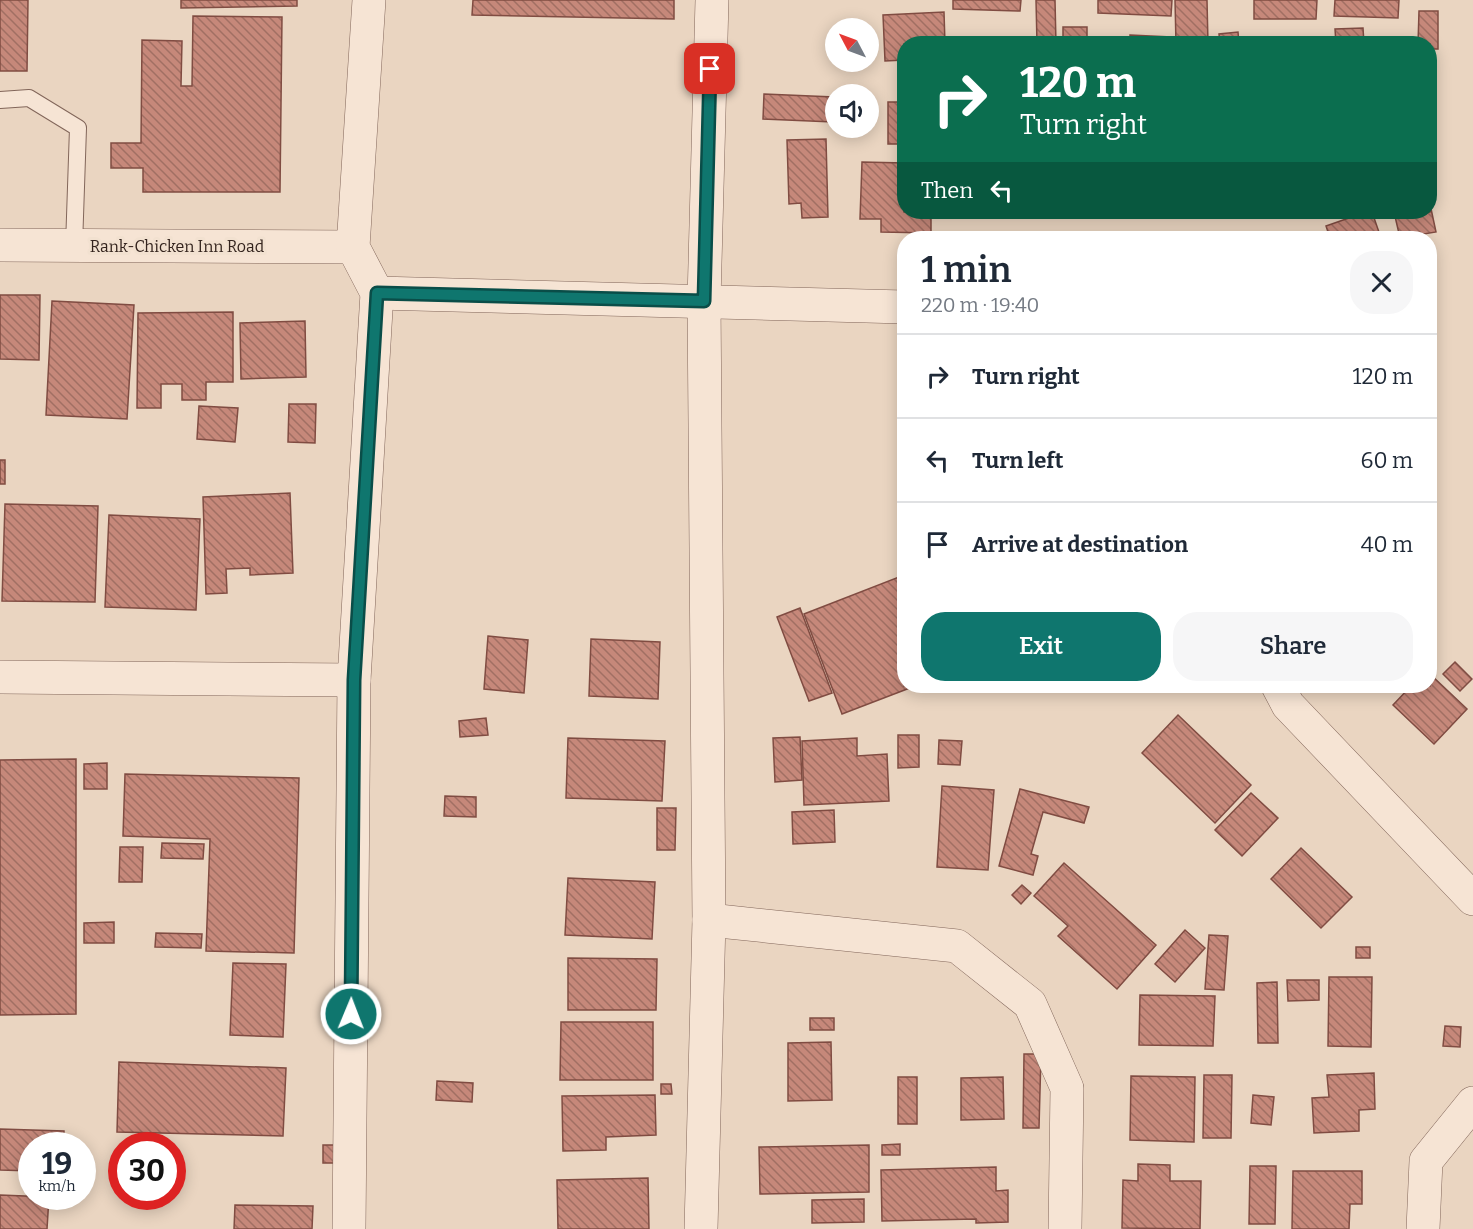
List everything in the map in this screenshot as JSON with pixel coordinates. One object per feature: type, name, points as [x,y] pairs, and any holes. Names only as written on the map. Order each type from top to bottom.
[{"type":"street","points":[[349,1229],[354,680],[377,293],[353,247],[369,0]]},
{"type":"street","points":[[701,1229],[709,920],[704,301],[712,0]]},
{"type":"street","name":"Rank-Chicken Inn Road","points":[[0,245],[353,247]]},
{"type":"street","points":[[377,293],[897,307]]},
{"type":"street","points":[[0,677],[354,680]]},
{"type":"street","points":[[1282,693],[1288,705],[1473,899]]},
{"type":"street","points":[[709,920],[957,946],[1030,1004],[1067,1088],[1065,1229]]},
{"type":"street","points":[[1423,1229],[1426,1161],[1473,1103]]},
{"type":"lane","points":[[0,99],[29,98],[78,128],[74,246]]},
{"type":"building","points":[[0,0],[28,0],[27,71],[0,71]]},
{"type":"building","points":[[181,0],[297,0],[297,6],[181,8]]},
{"type":"building","points":[[473,0],[674,0],[674,19],[472,15]]},
{"type":"building","points":[[953,0],[1021,0],[1020,11],[953,9]]},
{"type":"building","points":[[1036,0],[1055,0],[1056,36],[1037,36]]},
{"type":"building","points":[[1098,0],[1172,0],[1171,16],[1098,13]]},
{"type":"building","points":[[1175,0],[1207,0],[1208,36],[1176,36]]},
{"type":"building","points":[[1254,0],[1317,0],[1316,19],[1254,19]]},
{"type":"building","points":[[1335,0],[1399,0],[1398,18],[1334,16]]},
{"type":"building","points":[[1419,11],[1438,11],[1438,49],[1437,36],[1418,36]]},
{"type":"building","points":[[944,12],[945,36],[897,36],[897,60],[885,61],[883,15]]},
{"type":"building","points":[[193,16],[282,17],[280,192],[143,192],[143,168],[111,168],[111,143],[141,143],[142,40],[182,41],[181,86],[192,86]]},
{"type":"building","points":[[1063,27],[1087,27],[1087,36],[1063,36]]},
{"type":"building","points":[[1363,28],[1364,36],[1335,36],[1335,29]]},
{"type":"building","points":[[1238,32],[1238,36],[1219,36],[1219,34]]},
{"type":"building","points":[[764,94],[825,97],[825,122],[763,119]]},
{"type":"building","points":[[888,102],[897,102],[897,144],[888,144]]},
{"type":"building","points":[[826,139],[828,217],[802,218],[801,203],[789,204],[787,140]]},
{"type":"building","points":[[862,162],[897,163],[897,219],[931,219],[931,231],[881,232],[881,219],[860,219]]},
{"type":"building","points":[[1346,219],[1374,219],[1379,231],[1328,231],[1326,226]]},
{"type":"building","points":[[1396,219],[1433,219],[1436,231],[1398,231]]},
{"type":"building","points":[[0,295],[40,295],[39,360],[0,359]]},
{"type":"building","points":[[52,301],[134,305],[127,419],[46,415]]},
{"type":"building","points":[[233,312],[233,382],[206,382],[206,400],[182,400],[182,384],[161,384],[161,408],[137,408],[138,313]]},
{"type":"building","points":[[305,321],[306,377],[241,379],[240,323]]},
{"type":"building","points":[[289,404],[316,404],[315,443],[288,442]]},
{"type":"building","points":[[199,406],[238,408],[235,442],[197,439]]},
{"type":"building","points":[[0,460],[5,460],[5,484],[0,484]]},
{"type":"building","points":[[290,493],[293,573],[250,575],[250,568],[226,569],[227,593],[206,594],[203,497]]},
{"type":"building","points":[[5,504],[98,506],[95,602],[2,601]]},
{"type":"building","points":[[109,515],[200,519],[196,610],[105,607]]},
{"type":"building","points":[[897,578],[897,693],[842,714],[804,614]]},
{"type":"building","points":[[800,608],[832,693],[809,701],[777,617]]},
{"type":"building","points":[[488,636],[528,640],[524,693],[484,689]]},
{"type":"building","points":[[591,639],[660,642],[658,699],[589,696]]},
{"type":"building","points":[[1455,662],[1472,679],[1460,691],[1443,674]]},
{"type":"building","points":[[1437,681],[1467,709],[1434,744],[1393,705],[1404,693],[1437,693]]},
{"type":"building","points":[[1178,715],[1251,785],[1215,823],[1142,753]]},
{"type":"building","points":[[486,718],[488,735],[460,737],[459,721]]},
{"type":"building","points":[[898,735],[919,735],[919,767],[898,768]]},
{"type":"building","points":[[800,737],[802,780],[775,782],[773,738]]},
{"type":"building","points":[[568,738],[665,741],[662,801],[566,798]]},
{"type":"building","points":[[857,738],[857,756],[887,754],[889,801],[804,805],[802,741]]},
{"type":"building","points":[[939,740],[962,741],[960,765],[938,764]]},
{"type":"building","points":[[76,759],[76,1014],[0,1015],[0,760]]},
{"type":"building","points":[[107,763],[107,789],[84,789],[84,764]]},
{"type":"building","points":[[125,774],[299,778],[294,953],[206,951],[210,839],[123,836]]},
{"type":"building","points":[[942,786],[994,790],[988,870],[937,867]]},
{"type":"building","points":[[1020,789],[1089,807],[1084,823],[1043,812],[1031,854],[1038,856],[1033,875],[999,866]]},
{"type":"building","points":[[1251,793],[1278,818],[1242,856],[1215,830]]},
{"type":"building","points":[[445,796],[476,797],[476,817],[444,816]]},
{"type":"building","points":[[657,808],[676,808],[675,850],[657,850]]},
{"type":"building","points":[[834,810],[835,842],[793,844],[792,812]]},
{"type":"building","points":[[162,843],[204,844],[203,859],[161,858]]},
{"type":"building","points":[[120,847],[143,847],[142,882],[119,882]]},
{"type":"building","points":[[1301,848],[1352,897],[1321,928],[1271,879]]},
{"type":"building","points":[[1064,863],[1156,945],[1117,989],[1058,936],[1068,926],[1034,896]]},
{"type":"building","points":[[568,878],[655,882],[652,939],[565,935]]},
{"type":"building","points":[[1022,885],[1031,893],[1021,904],[1012,895]]},
{"type":"building","points":[[114,922],[114,943],[84,943],[84,923]]},
{"type":"building","points":[[1185,930],[1205,948],[1175,982],[1155,964]]},
{"type":"building","points":[[156,933],[202,934],[201,948],[155,947]]},
{"type":"building","points":[[1209,935],[1228,936],[1224,990],[1205,989]]},
{"type":"building","points":[[1356,947],[1370,947],[1370,958],[1356,958]]},
{"type":"building","points":[[568,958],[657,959],[656,1010],[568,1010]]},
{"type":"building","points":[[233,963],[286,964],[283,1037],[230,1035]]},
{"type":"building","points":[[1329,977],[1372,977],[1371,1047],[1328,1046]]},
{"type":"building","points":[[1287,980],[1319,980],[1319,1000],[1288,1001]]},
{"type":"building","points":[[1277,982],[1278,1043],[1258,1043],[1257,983]]},
{"type":"building","points":[[1140,995],[1215,996],[1213,1046],[1139,1045]]},
{"type":"building","points":[[810,1018],[834,1018],[834,1030],[810,1030]]},
{"type":"building","points":[[561,1022],[653,1022],[653,1080],[560,1080]]},
{"type":"building","points":[[1445,1026],[1461,1027],[1460,1047],[1443,1046]]},
{"type":"building","points":[[831,1042],[832,1100],[788,1101],[788,1043]]},
{"type":"building","points":[[1024,1054],[1041,1054],[1039,1128],[1023,1128]]},
{"type":"building","points":[[119,1062],[286,1068],[283,1136],[117,1132]]},
{"type":"building","points":[[1374,1073],[1375,1109],[1359,1110],[1359,1131],[1314,1133],[1312,1098],[1329,1097],[1327,1075]]},
{"type":"building","points":[[1204,1075],[1232,1075],[1231,1138],[1203,1138]]},
{"type":"building","points":[[1131,1076],[1195,1077],[1194,1142],[1130,1140]]},
{"type":"building","points":[[898,1077],[917,1077],[917,1124],[898,1124]]},
{"type":"building","points":[[1003,1077],[1004,1119],[961,1120],[961,1078]]},
{"type":"building","points":[[437,1081],[473,1083],[472,1102],[436,1100]]},
{"type":"building","points":[[661,1084],[671,1084],[672,1094],[661,1094]]},
{"type":"building","points":[[655,1095],[656,1135],[606,1137],[606,1150],[563,1151],[562,1096]]},
{"type":"building","points":[[1253,1095],[1274,1097],[1271,1125],[1251,1123]]},
{"type":"building","points":[[0,1129],[64,1131],[18,1132],[18,1171],[0,1170]]},
{"type":"building","points":[[900,1144],[900,1155],[882,1155],[882,1145]]},
{"type":"building","points":[[323,1145],[346,1145],[346,1163],[323,1163]]},
{"type":"building","points":[[869,1145],[869,1192],[760,1194],[759,1147]]},
{"type":"building","points":[[1138,1164],[1170,1165],[1170,1181],[1201,1181],[1200,1229],[1122,1228],[1123,1180],[1138,1181]]},
{"type":"building","points":[[1250,1166],[1276,1166],[1275,1224],[1249,1224]]},
{"type":"building","points":[[996,1167],[996,1191],[1008,1190],[1008,1222],[976,1223],[976,1219],[882,1221],[881,1170]]},
{"type":"building","points":[[1293,1171],[1362,1171],[1362,1204],[1350,1204],[1349,1229],[1292,1229]]},
{"type":"building","points":[[648,1178],[649,1229],[558,1229],[557,1180]]},
{"type":"building","points":[[0,1195],[18,1196],[18,1210],[48,1210],[47,1229],[0,1229]]},
{"type":"building","points":[[864,1199],[864,1222],[812,1223],[812,1200]]},
{"type":"building","points":[[235,1205],[313,1206],[312,1229],[234,1229]]},
{"type":"route","points":[[351,1014],[354,680],[377,293],[704,301],[710,69]]}]
